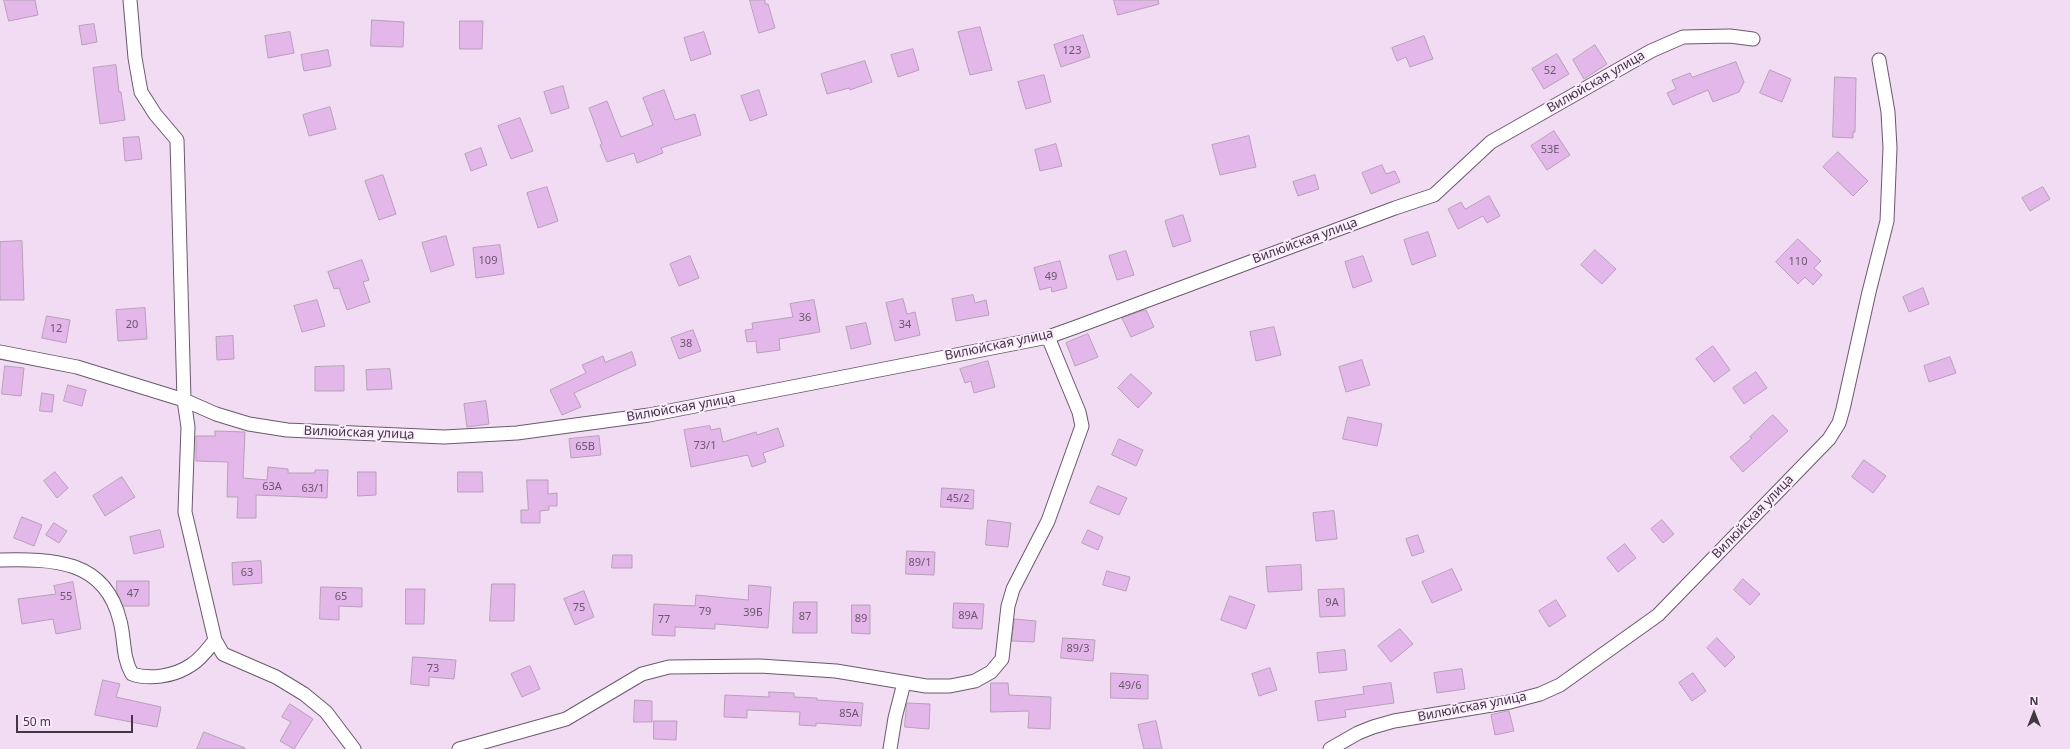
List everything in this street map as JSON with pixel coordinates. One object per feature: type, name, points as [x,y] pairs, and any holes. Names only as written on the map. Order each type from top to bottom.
[{"type":"street","points":[[130,0],[135,58],[141,92],[155,114],[177,140],[184,400],[188,427],[185,512],[215,640],[223,654],[276,677],[304,694],[326,712],[354,749]]},
{"type":"street","name":"Вилюйская улица","points":[[0,352],[77,367],[184,400],[216,414],[249,424],[287,430],[444,437],[517,433],[650,415],[1048,337],[1434,195],[1491,142],[1650,51],[1683,37],[1712,36],[1753,40]]},
{"type":"street","name":"Вилюйская улица","points":[[1330,749],[1358,733],[1380,725],[1510,702],[1540,694],[1560,685],[1658,615],[1829,439],[1839,424],[1843,409],[1874,271],[1887,221],[1890,148],[1888,112],[1879,60]]},
{"type":"street","points":[[459,749],[566,719],[642,674],[669,667],[760,666],[836,671],[926,686],[950,686],[975,681],[990,672],[1002,659],[1008,606],[1013,589],[1048,521],[1082,426],[1079,412],[1048,337]]},
{"type":"street","points":[[0,560],[68,564],[91,573],[103,586],[120,621],[126,665],[132,674],[142,678],[169,674],[191,665],[215,640]]},
{"type":"street","points":[[890,749],[895,718],[904,683]]},
{"type":"building","points":[[4,0],[35,0],[38,15],[9,21]]},
{"type":"building","points":[[750,0],[765,0],[765,4],[768,4],[775,28],[759,33]]},
{"type":"building","points":[[1114,0],[1158,0],[1159,4],[1118,15]]},
{"type":"building","points":[[372,20],[404,22],[403,47],[371,46]]},
{"type":"building","points":[[460,21],[483,21],[482,49],[460,49]]},
{"type":"building","points":[[94,24],[97,42],[82,45],[79,26]]},
{"type":"building","points":[[980,27],[992,70],[970,75],[958,32]]},
{"type":"building","points":[[290,32],[294,53],[268,58],[265,36]]},
{"type":"building","points":[[704,32],[711,54],[691,61],[684,38]]},
{"type":"building","points":[[1083,35],[1090,57],[1061,67],[1054,45]]},
{"type":"building","points":[[1424,36],[1433,59],[1410,67],[1406,57],[1397,61],[1392,48]]},
{"type":"building","points":[[1595,45],[1607,64],[1584,79],[1573,60]]},
{"type":"building","points":[[913,49],[919,70],[898,77],[891,55]]},
{"type":"building","points":[[328,50],[331,66],[304,71],[301,55]]},
{"type":"building","points":[[1557,54],[1569,74],[1544,89],[1532,69]]},
{"type":"building","points":[[865,61],[872,82],[850,90],[849,88],[827,94],[821,74]]},
{"type":"building","points":[[1736,62],[1744,82],[1739,92],[1713,102],[1708,90],[1673,105],[1667,93],[1676,89],[1672,80],[1690,73],[1692,77]]},
{"type":"building","points":[[116,65],[119,92],[121,92],[125,120],[100,124],[93,68]]},
{"type":"building","points":[[1770,70],[1791,79],[1782,102],[1760,93]]},
{"type":"building","points":[[1044,75],[1051,102],[1026,109],[1018,82]]},
{"type":"building","points":[[1835,77],[1856,78],[1855,132],[1853,132],[1853,138],[1833,137]]},
{"type":"building","points":[[563,86],[569,108],[551,114],[544,92]]},
{"type":"building","points":[[664,90],[675,120],[695,114],[701,135],[661,148],[663,153],[637,163],[634,153],[607,162],[600,145],[602,144],[589,108],[607,101],[621,137],[653,125],[643,98]]},
{"type":"building","points":[[759,90],[767,115],[750,121],[741,96]]},
{"type":"building","points":[[330,107],[336,129],[309,136],[303,115]]},
{"type":"building","points":[[520,118],[533,151],[511,159],[498,126]]},
{"type":"building","points":[[1554,131],[1570,155],[1547,170],[1531,146]]},
{"type":"building","points":[[1249,136],[1256,167],[1220,175],[1212,145]]},
{"type":"building","points":[[139,137],[142,159],[125,161],[123,138]]},
{"type":"building","points":[[1056,144],[1062,166],[1040,171],[1035,150]]},
{"type":"building","points":[[481,148],[487,165],[471,171],[465,154]]},
{"type":"building","points":[[1838,152],[1868,181],[1853,196],[1823,167]]},
{"type":"building","points":[[1382,165],[1386,174],[1395,171],[1400,182],[1371,194],[1362,173]]},
{"type":"building","points":[[383,175],[396,214],[379,220],[365,181]]},
{"type":"building","points":[[1315,175],[1319,189],[1298,196],[1293,182]]},
{"type":"building","points":[[547,187],[558,221],[538,228],[527,193]]},
{"type":"building","points":[[2043,187],[2050,199],[2030,211],[2022,198]]},
{"type":"building","points":[[1489,196],[1500,216],[1487,223],[1483,216],[1458,229],[1448,209],[1461,202],[1465,209]]},
{"type":"building","points":[[1183,215],[1191,241],[1173,247],[1165,221]]},
{"type":"building","points":[[1428,232],[1436,256],[1412,265],[1404,240]]},
{"type":"building","points":[[446,236],[454,265],[431,272],[422,243]]},
{"type":"building","points":[[1798,239],[1821,261],[1814,268],[1822,275],[1813,285],[1805,277],[1798,284],[1776,262]]},
{"type":"building","points":[[22,241],[24,300],[0,300],[0,242]]},
{"type":"building","points":[[500,245],[504,274],[476,278],[473,248]]},
{"type":"building","points":[[1595,250],[1616,269],[1602,284],[1581,265]]},
{"type":"building","points":[[1126,251],[1134,275],[1117,280],[1109,256]]},
{"type":"building","points":[[690,256],[699,278],[679,286],[670,264]]},
{"type":"building","points":[[1363,256],[1372,281],[1353,288],[1345,262]]},
{"type":"building","points":[[362,260],[369,280],[363,282],[370,302],[347,310],[339,288],[334,289],[328,272]]},
{"type":"building","points":[[1060,261],[1067,288],[1052,292],[1051,287],[1040,290],[1034,268]]},
{"type":"building","points":[[1923,288],[1929,304],[1909,312],[1903,297]]},
{"type":"building","points":[[973,295],[975,303],[986,300],[989,315],[956,321],[952,299]]},
{"type":"building","points":[[903,299],[907,314],[915,312],[920,335],[895,341],[886,303]]},
{"type":"building","points":[[317,300],[325,326],[302,332],[294,306]]},
{"type":"building","points":[[814,300],[820,332],[779,339],[780,350],[757,353],[756,341],[747,342],[745,330],[753,329],[752,323],[793,317],[790,304]]},
{"type":"building","points":[[145,308],[147,339],[118,341],[116,310]]},
{"type":"building","points":[[1146,310],[1154,327],[1131,337],[1122,318]]},
{"type":"building","points":[[47,316],[70,320],[66,343],[42,338]]},
{"type":"building","points":[[866,323],[871,344],[851,349],[846,327]]},
{"type":"building","points":[[1274,327],[1281,355],[1256,361],[1250,332]]},
{"type":"building","points":[[693,330],[701,351],[679,359],[671,338]]},
{"type":"building","points":[[1088,334],[1098,357],[1075,366],[1066,343]]},
{"type":"building","points":[[233,336],[234,359],[217,360],[216,337]]},
{"type":"building","points":[[1713,346],[1730,370],[1714,382],[1696,359]]},
{"type":"building","points":[[632,352],[636,365],[574,393],[581,407],[562,415],[550,390],[586,373],[582,365],[603,356],[605,362]]},
{"type":"building","points":[[1950,357],[1956,373],[1929,382],[1924,366]]},
{"type":"building","points":[[1362,360],[1370,385],[1346,392],[1339,367]]},
{"type":"building","points":[[988,361],[995,387],[974,393],[971,381],[965,383],[960,369]]},
{"type":"building","points":[[5,366],[24,368],[21,396],[2,394]]},
{"type":"building","points":[[344,366],[344,391],[315,391],[315,367]]},
{"type":"building","points":[[390,369],[392,389],[367,390],[366,370]]},
{"type":"building","points":[[1756,372],[1767,388],[1744,404],[1733,388]]},
{"type":"building","points":[[1131,374],[1152,393],[1138,408],[1118,388]]},
{"type":"building","points":[[68,385],[86,390],[82,406],[64,401]]},
{"type":"building","points":[[42,393],[54,395],[52,412],[40,411]]},
{"type":"building","points":[[486,401],[489,424],[467,427],[464,404]]},
{"type":"building","points":[[1773,415],[1788,431],[1743,472],[1730,457],[1752,438],[1750,437]]},
{"type":"building","points":[[1348,417],[1382,424],[1377,446],[1343,439]]},
{"type":"building","points":[[710,426],[711,430],[720,428],[723,442],[756,432],[757,435],[778,428],[784,446],[763,453],[766,462],[752,467],[748,455],[691,467],[684,430]]},
{"type":"building","points":[[215,431],[245,432],[243,478],[267,480],[268,467],[288,469],[288,473],[315,473],[315,470],[328,470],[327,498],[256,495],[256,518],[237,518],[238,497],[227,497],[228,462],[196,461],[196,436],[215,436]]},
{"type":"building","points":[[599,436],[601,455],[571,458],[569,439]]},
{"type":"building","points":[[1119,439],[1143,450],[1136,466],[1112,455]]},
{"type":"building","points":[[1864,460],[1886,476],[1873,493],[1852,477]]},
{"type":"building","points":[[55,472],[68,488],[57,498],[44,481]]},
{"type":"building","points":[[358,472],[376,472],[376,495],[358,496]]},
{"type":"building","points":[[458,472],[482,472],[483,492],[458,492]]},
{"type":"building","points":[[122,477],[135,497],[105,516],[93,496]]},
{"type":"building","points":[[527,480],[548,480],[548,494],[557,493],[557,506],[549,506],[549,510],[540,511],[540,523],[521,523],[521,510],[528,510]]},
{"type":"building","points":[[1098,486],[1127,498],[1119,515],[1090,503]]},
{"type":"building","points":[[942,488],[974,490],[973,509],[941,507]]},
{"type":"building","points":[[1334,511],[1337,539],[1316,541],[1313,513]]},
{"type":"building","points":[[22,517],[42,525],[34,546],[14,538]]},
{"type":"building","points":[[988,520],[1011,523],[1008,547],[986,545]]},
{"type":"building","points":[[1662,520],[1674,534],[1663,543],[1651,529]]},
{"type":"building","points":[[54,523],[67,531],[59,543],[46,535]]},
{"type":"building","points":[[160,530],[164,547],[134,554],[130,537]]},
{"type":"building","points":[[1088,530],[1103,537],[1098,550],[1082,543]]},
{"type":"building","points":[[1418,535],[1424,552],[1412,556],[1406,539]]},
{"type":"building","points":[[1625,544],[1636,558],[1618,572],[1607,558]]},
{"type":"building","points":[[907,551],[935,552],[934,575],[906,574]]},
{"type":"building","points":[[613,555],[632,555],[632,568],[612,568]]},
{"type":"building","points":[[261,561],[262,583],[233,585],[232,563]]},
{"type":"building","points":[[1301,565],[1302,590],[1268,592],[1266,567]]},
{"type":"building","points":[[1452,569],[1462,590],[1432,603],[1422,582]]},
{"type":"building","points":[[1107,571],[1130,577],[1126,591],[1103,585]]},
{"type":"building","points":[[1743,579],[1760,594],[1750,605],[1734,590]]},
{"type":"building","points":[[117,581],[149,581],[149,606],[123,606],[117,593]]},
{"type":"building","points":[[73,582],[81,629],[56,634],[53,619],[22,624],[18,599],[56,594],[54,586]]},
{"type":"building","points":[[492,584],[515,584],[514,621],[490,621]]},
{"type":"building","points":[[749,585],[771,587],[768,628],[715,624],[715,629],[675,627],[675,636],[652,635],[654,604],[695,606],[696,595],[748,600]]},
{"type":"building","points":[[321,587],[362,588],[362,607],[339,606],[339,620],[320,619]]},
{"type":"building","points":[[406,589],[425,589],[424,624],[406,624]]},
{"type":"building","points":[[1344,589],[1345,616],[1320,617],[1318,590]]},
{"type":"building","points":[[584,591],[594,617],[575,625],[564,599]]},
{"type":"building","points":[[1230,596],[1255,605],[1246,629],[1221,620]]},
{"type":"building","points":[[1556,600],[1566,616],[1549,627],[1539,611]]},
{"type":"building","points":[[794,602],[817,602],[817,633],[793,633]]},
{"type":"building","points":[[954,603],[984,604],[982,629],[953,628]]},
{"type":"building","points":[[852,605],[870,605],[870,634],[852,633]]},
{"type":"building","points":[[1015,619],[1036,621],[1034,642],[1012,641]]},
{"type":"building","points":[[1400,629],[1413,644],[1391,662],[1378,646]]},
{"type":"building","points":[[1063,638],[1095,640],[1093,661],[1061,658]]},
{"type":"building","points":[[1717,638],[1735,657],[1725,667],[1707,648]]},
{"type":"building","points":[[1345,650],[1347,670],[1319,673],[1317,653]]},
{"type":"building","points":[[413,657],[456,660],[454,679],[429,677],[429,686],[411,684]]},
{"type":"building","points":[[530,666],[540,689],[522,697],[511,674]]},
{"type":"building","points":[[1270,668],[1277,690],[1259,696],[1252,674]]},
{"type":"building","points":[[1462,669],[1465,689],[1437,693],[1434,673]]},
{"type":"building","points":[[1111,673],[1148,675],[1148,699],[1111,698]]},
{"type":"building","points":[[1693,673],[1706,691],[1692,701],[1679,683]]},
{"type":"building","points":[[103,680],[120,684],[116,697],[161,707],[157,727],[95,715]]},
{"type":"building","points":[[991,683],[1008,683],[1009,695],[1051,697],[1050,729],[1028,728],[1029,711],[991,712]]},
{"type":"building","points":[[1391,683],[1394,703],[1345,710],[1346,717],[1318,721],[1315,701],[1364,694],[1363,687]]},
{"type":"building","points":[[769,692],[794,693],[794,697],[817,698],[817,700],[863,703],[861,726],[816,723],[816,726],[799,725],[800,712],[747,710],[747,718],[724,717],[725,695],[769,697]]},
{"type":"building","points":[[635,700],[652,701],[652,722],[634,722]]},
{"type":"building","points":[[907,703],[930,704],[929,729],[905,727]]},
{"type":"building","points":[[290,704],[313,719],[294,749],[280,741],[291,722],[282,717]]},
{"type":"building","points":[[1509,711],[1514,731],[1495,735],[1491,715]]},
{"type":"building","points":[[654,721],[677,721],[676,740],[654,739]]},
{"type":"building","points":[[1156,721],[1162,749],[1144,749],[1138,725]]},
{"type":"building","points":[[204,732],[245,748],[245,749],[197,749]]}]
